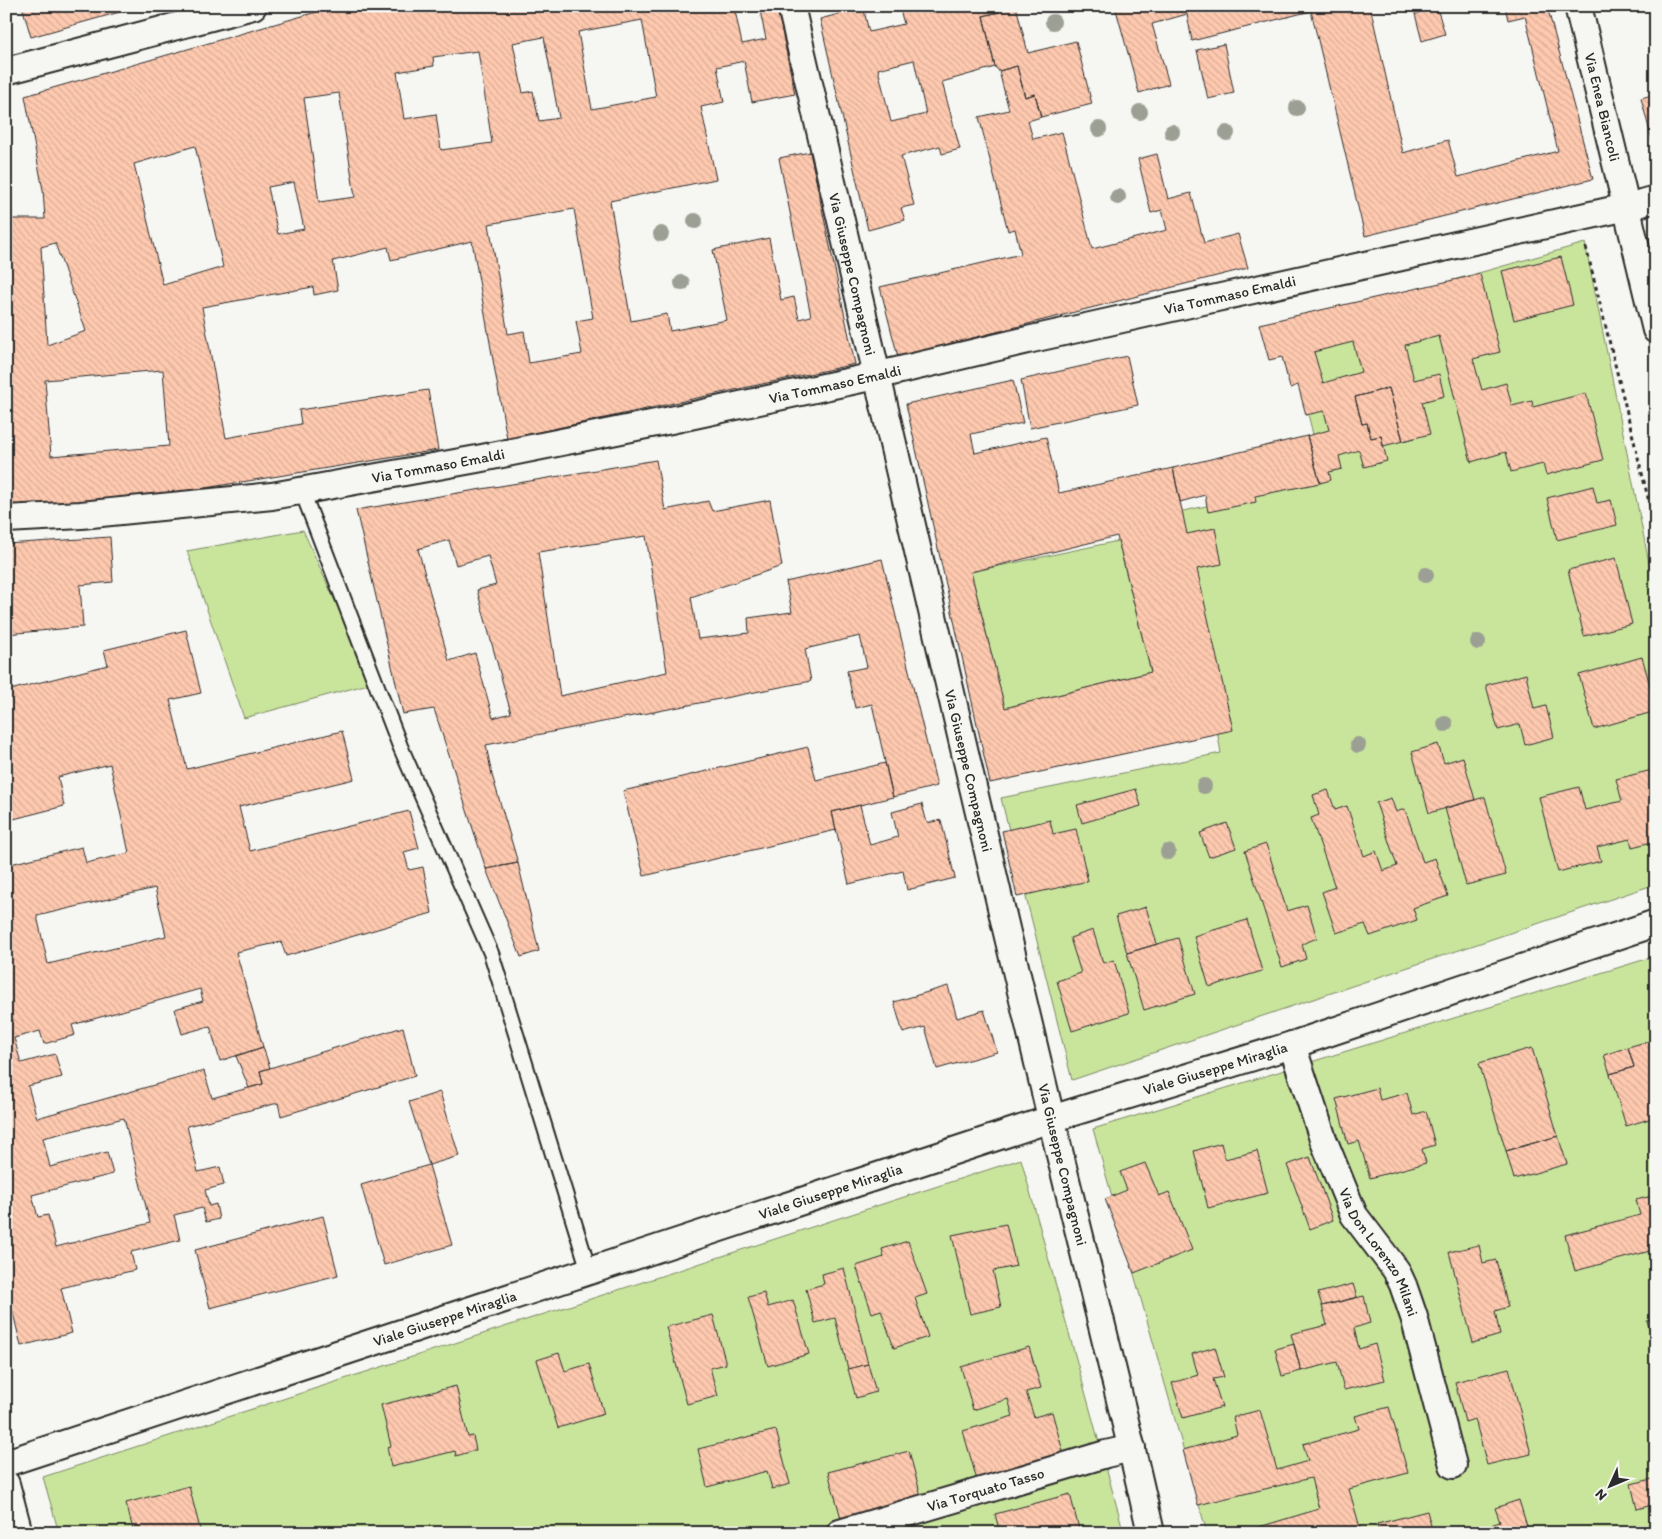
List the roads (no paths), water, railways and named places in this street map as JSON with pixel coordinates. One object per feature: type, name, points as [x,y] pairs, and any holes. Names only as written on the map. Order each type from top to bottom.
[{"type":"street","points":[[6,71],[253,6]]},
{"type":"street","name":"Via Giuseppe Compagnoni","points":[[791,6],[875,376],[1151,1533]]},
{"type":"street","name":"Via Enea Biancoli","points":[[1578,6],[1656,330]]},
{"type":"street","name":"Via Tommaso Emaldi","points":[[6,519],[81,515],[272,496],[477,459],[875,376],[1051,334],[1575,219],[1656,199]]},
{"type":"street","name":"Viale Giuseppe Miraglia","points":[[6,1464],[1051,1119],[1292,1045],[1656,924]]},
{"type":"street","name":"Via Don Lorenzo Milani","points":[[1292,1045],[1323,1139],[1354,1216],[1396,1270],[1403,1285],[1414,1317],[1453,1465]]},
{"type":"street","name":"Via Torquato Tasso","points":[[840,1533],[1106,1454],[1132,1448]]},
{"type":"street","points":[[6,1484],[19,1533]]},
{"type":"lane","points":[[302,491],[400,746],[491,953],[589,1271]]}]
